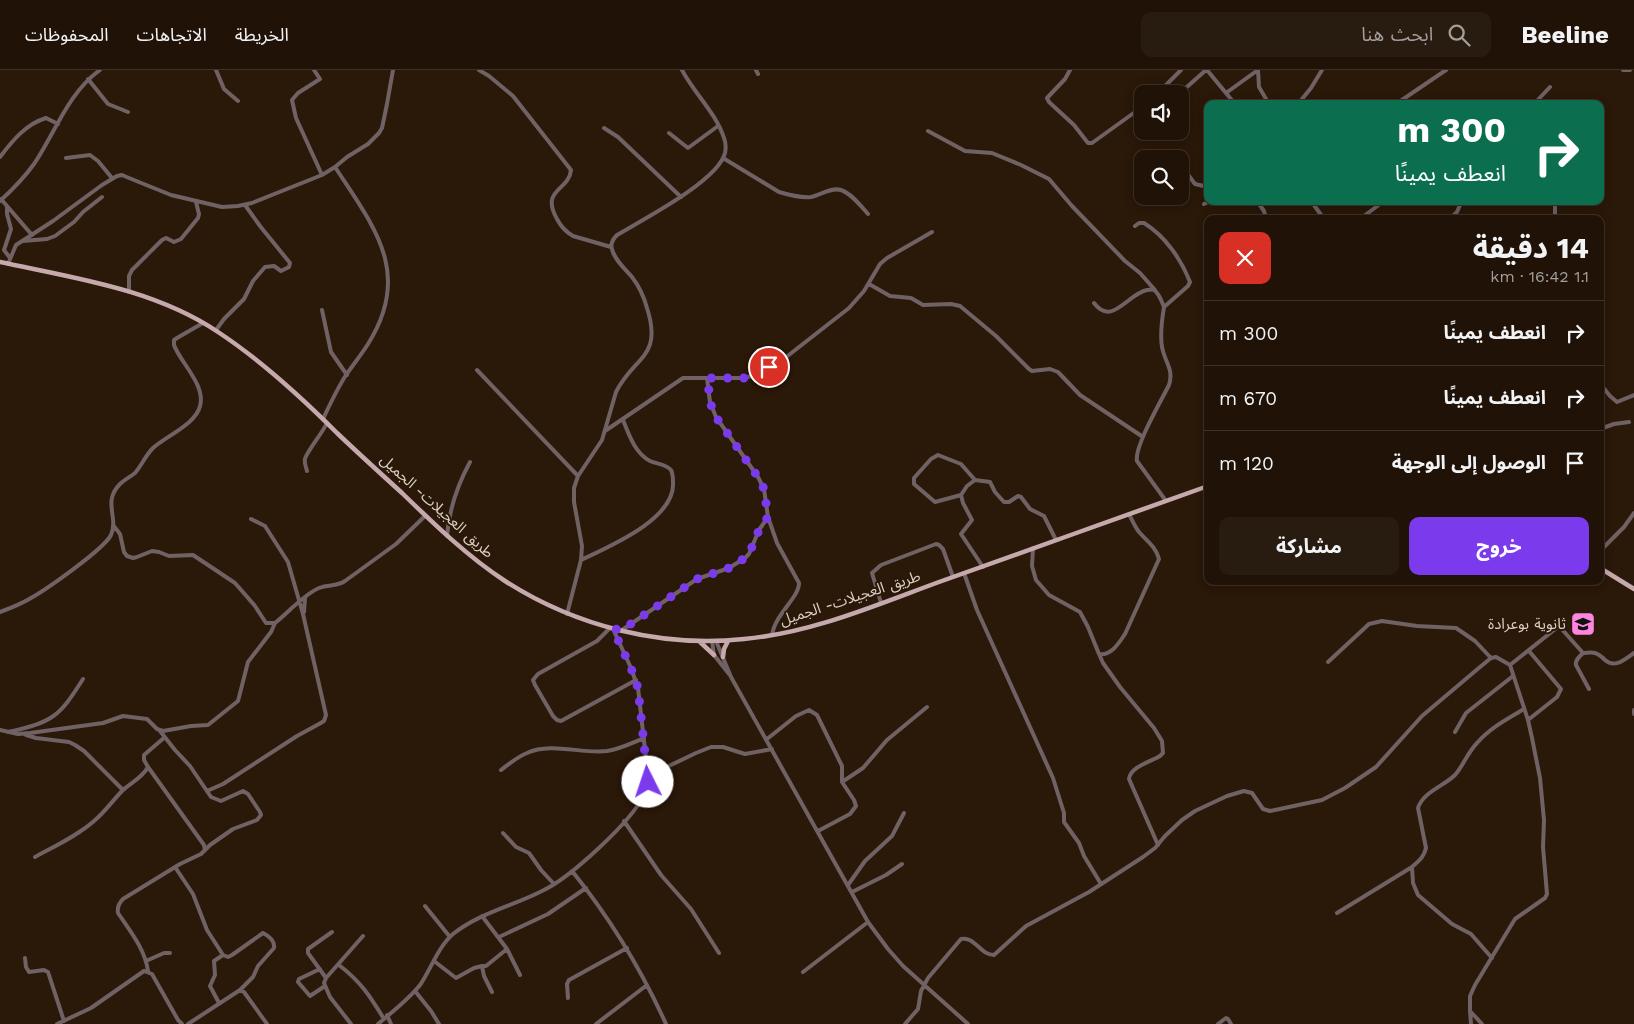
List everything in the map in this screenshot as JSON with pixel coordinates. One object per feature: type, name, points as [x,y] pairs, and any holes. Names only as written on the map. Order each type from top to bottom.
[{"type":"main road","name":"طريق العجيلات- الجميل","points":[[0,262],[129,292],[160,302],[204,323],[258,360],[447,536],[505,581],[567,614],[611,628],[662,638],[728,641],[772,636],[811,626],[1204,489]]},
{"type":"main road","points":[[1604,570],[1634,589]]},
{"type":"main road","points":[[699,641],[714,655]]},
{"type":"main road","points":[[723,657],[728,641]]},
{"type":"street","points":[[32,235],[0,200],[30,169],[74,98],[88,79],[100,70]]},
{"type":"street","points":[[216,70],[224,89],[238,101]]},
{"type":"street","points":[[314,70],[320,79],[298,93],[292,100],[296,118],[322,175]]},
{"type":"street","points":[[8,264],[15,247],[21,241],[75,206],[112,178],[122,175],[171,195],[222,207],[246,205],[322,175],[346,157],[368,144],[379,134],[382,128],[393,70]]},
{"type":"street","points":[[479,70],[513,96],[571,170],[569,177],[553,196],[551,204],[561,226],[568,234],[611,247]]},
{"type":"street","points":[[567,614],[581,560],[580,535],[573,494],[578,476],[606,431],[616,392],[648,350],[652,330],[642,294],[612,250],[613,239],[681,197],[703,180],[725,154],[725,141],[718,126],[682,70]]},
{"type":"street","points":[[1070,70],[1065,79],[1049,95],[1049,102],[1074,125],[1088,143],[1092,143],[1134,112]]},
{"type":"street","points":[[1166,85],[1181,70]]},
{"type":"street","points":[[1189,85],[1206,70],[1232,100]]},
{"type":"street","points":[[1226,93],[1258,70]]},
{"type":"street","points":[[1258,70],[1259,87],[1267,100]]},
{"type":"street","points":[[1301,100],[1322,70]]},
{"type":"street","points":[[1402,100],[1446,70]]},
{"type":"street","points":[[1623,70],[1630,70]]},
{"type":"street","points":[[88,79],[108,104],[128,112]]},
{"type":"street","points":[[1538,100],[1550,87]]},
{"type":"street","points":[[1,154],[17,136],[35,121],[46,118],[58,124]]},
{"type":"street","points":[[670,133],[688,148],[718,126]]},
{"type":"street","points":[[604,128],[618,137],[681,197]]},
{"type":"street","points":[[928,131],[965,151],[992,154],[1021,165],[1049,179],[1072,206],[1155,290],[1164,307],[1162,347],[1172,377],[1143,437],[1136,456],[1137,461],[1166,501]]},
{"type":"street","points":[[66,158],[90,154],[112,178]]},
{"type":"street","points":[[723,158],[779,192],[786,194],[809,197],[829,190],[841,190],[849,194],[868,214]]},
{"type":"street","points":[[323,419],[346,375],[369,343],[381,319],[387,299],[389,281],[384,250],[362,208],[335,167]]},
{"type":"street","points":[[1189,176],[1195,184],[1204,185]]},
{"type":"street","points":[[21,241],[47,239],[55,236],[102,197]]},
{"type":"street","points":[[129,292],[129,276],[132,270],[162,240],[166,238],[174,242],[181,239],[198,218],[196,202]]},
{"type":"street","points":[[216,330],[244,299],[253,281],[265,266],[274,266],[281,271],[288,267],[290,263],[260,226],[246,205]]},
{"type":"street","points":[[1365,215],[1379,205]]},
{"type":"street","points":[[1455,215],[1458,212],[1460,205]]},
{"type":"street","points":[[75,206],[82,212]]},
{"type":"street","points":[[7,207],[6,214],[11,230],[4,250],[10,258]]},
{"type":"street","points":[[1135,226],[1139,223],[1144,223],[1162,236],[1174,252],[1190,282],[1164,307]]},
{"type":"street","points":[[606,431],[683,378],[745,378],[791,354],[849,308],[869,284],[880,264],[886,258],[894,256],[932,232]]},
{"type":"street","points":[[869,284],[890,296],[911,298],[923,306],[951,304],[960,306],[979,321],[1029,369],[1032,371],[1050,369],[1058,372],[1080,395],[1143,437]]},
{"type":"street","points":[[1094,303],[1103,312],[1112,312],[1142,291],[1155,290]]},
{"type":"street","points":[[322,310],[331,352],[346,375]]},
{"type":"street","points":[[0,612],[33,597],[88,558],[108,540],[112,533],[113,525],[111,500],[116,488],[135,473],[150,451],[188,423],[200,408],[200,396],[196,384],[174,344],[174,340],[204,323]]},
{"type":"street","points":[[477,370],[578,476]]},
{"type":"street","points":[[707,378],[712,410],[758,477],[764,489],[768,517],[777,543],[799,583],[797,591],[777,619],[772,636]]},
{"type":"street","points":[[1604,388],[1617,402],[1634,395]]},
{"type":"street","points":[[581,560],[638,531],[663,508],[673,491],[671,470],[650,461],[640,454],[623,420]]},
{"type":"street","points":[[1604,428],[1614,424],[1629,422]]},
{"type":"street","points":[[307,472],[305,466],[306,455],[321,436],[327,423]]},
{"type":"street","points":[[975,480],[961,494],[935,502],[914,484],[914,478],[931,459],[938,455],[942,456],[961,464],[975,480],[990,482],[995,492],[1004,502],[1009,502],[1018,496],[1021,497],[1030,509],[1044,516],[1056,540]]},
{"type":"street","points":[[447,536],[451,511],[460,483],[470,462]]},
{"type":"street","points":[[961,494],[963,503],[972,520],[961,534],[983,566]]},
{"type":"street","points":[[1604,547],[1624,527],[1634,513]]},
{"type":"street","points":[[1099,654],[1110,653],[1127,630],[1158,559],[1158,554],[1139,532],[1129,514]]},
{"type":"street","points":[[160,731],[208,725],[236,704],[240,698],[248,662],[271,632],[275,623],[318,589],[337,586],[345,581],[394,546],[425,516]]},
{"type":"street","points":[[622,630],[697,579],[729,568],[745,558],[749,554],[759,530],[768,517]]},
{"type":"street","points":[[207,791],[223,784],[326,718],[326,711],[303,614],[289,565],[265,526],[251,519]]},
{"type":"street","points":[[113,525],[120,534],[124,552],[127,556],[133,558],[152,551],[169,556],[193,555],[235,583],[255,606],[271,632]]},
{"type":"street","points":[[880,603],[872,576],[874,571],[881,565],[936,544],[943,549],[953,577]]},
{"type":"street","points":[[1033,548],[1032,566],[1036,580],[1049,595],[1080,612],[1103,663],[1162,741],[1163,753],[1130,772],[1129,779],[1158,845]]},
{"type":"street","points":[[964,574],[977,610],[1053,778],[1064,812],[1064,822],[1079,843],[1084,856],[1101,884]]},
{"type":"street","points":[[303,614],[305,598]]},
{"type":"street","points":[[1328,662],[1369,624],[1382,621],[1417,626],[1450,626],[1456,628],[1475,642],[1491,658]]},
{"type":"street","points":[[266,622],[275,623]]},
{"type":"street","points":[[1510,665],[1559,626],[1583,653]]},
{"type":"street","points":[[378,1024],[415,991],[450,937],[482,916],[536,894],[572,871],[602,845],[645,794],[648,776],[636,680],[611,628],[597,641],[534,678],[535,685],[555,718],[561,721],[636,680]]},
{"type":"street","points":[[714,641],[714,655],[731,677],[767,739],[868,922],[903,966],[968,1024]]},
{"type":"street","points":[[714,641],[731,677]]},
{"type":"street","points":[[1528,720],[1557,697],[1561,690],[1529,651]]},
{"type":"street","points":[[1583,653],[1594,653],[1613,664],[1634,653]]},
{"type":"street","points":[[1583,653],[1576,662],[1576,665],[1589,689]]},
{"type":"street","points":[[905,1024],[918,1009],[921,991],[928,978],[961,939],[967,938],[988,954],[994,954],[1026,926],[1074,901],[1143,858],[1182,820],[1211,803],[1239,792],[1252,793],[1263,809],[1270,811],[1322,800],[1332,796],[1376,767],[1422,716],[1491,658],[1498,657],[1510,665],[1528,720],[1540,778],[1544,820],[1543,848],[1547,896],[1514,919],[1470,996],[1471,1024]]},
{"type":"street","points":[[1455,732],[1466,713],[1513,676]]},
{"type":"street","points":[[6,732],[38,725],[54,716],[69,701],[84,679]]},
{"type":"street","points":[[842,782],[863,768],[887,740],[927,707]]},
{"type":"street","points":[[1338,913],[1412,867],[1425,855],[1426,848],[1418,808],[1419,803],[1454,775],[1476,744],[1490,729],[1524,708]]},
{"type":"street","points":[[767,739],[801,713],[812,711],[817,715],[841,762],[843,770],[842,782],[856,806],[850,814],[818,831]]},
{"type":"street","points":[[24,734],[103,723],[123,716],[146,719],[160,731],[190,766],[214,799],[221,801],[239,792],[246,792],[260,812],[261,815],[257,820],[233,830],[204,847],[201,854],[175,867],[123,899],[118,906],[118,912],[141,948],[148,971],[154,977],[182,1024]]},
{"type":"street","points":[[0,730],[36,738],[69,742],[89,756],[123,790]]},
{"type":"street","points":[[165,737],[144,754],[144,760],[204,847]]},
{"type":"street","points":[[501,770],[530,751],[546,749],[607,751],[644,738]]},
{"type":"street","points":[[648,776],[711,747],[724,748],[745,754],[772,749]]},
{"type":"street","points":[[35,858],[89,825],[123,790],[141,777],[148,767]]},
{"type":"street","points":[[848,885],[866,860],[892,836],[904,813]]},
{"type":"street","points":[[624,821],[660,875],[691,909],[719,953]]},
{"type":"street","points":[[503,833],[516,847],[529,853],[554,884]]},
{"type":"street","points":[[852,892],[886,875],[902,864]]},
{"type":"street","points":[[175,867],[192,894],[207,930],[223,955],[228,957],[232,955],[262,933],[268,936],[274,943],[272,951],[240,990],[188,1024]]},
{"type":"street","points":[[1412,867],[1413,883],[1418,895],[1452,924],[1471,934],[1492,958]]},
{"type":"street","points":[[572,871],[586,888],[627,948],[666,1024]]},
{"type":"street","points":[[499,937],[548,914],[586,888]]},
{"type":"street","points":[[425,906],[450,937]]},
{"type":"street","points":[[482,916],[507,949],[520,975]]},
{"type":"street","points":[[803,972],[868,922]]},
{"type":"street","points":[[326,978],[308,953],[308,949],[332,932]]},
{"type":"street","points":[[351,1024],[337,1007],[325,986],[326,978],[363,936]]},
{"type":"street","points":[[568,998],[567,984],[569,980],[627,948]]},
{"type":"street","points":[[434,961],[456,978],[474,968],[486,966],[507,949]]},
{"type":"street","points":[[146,961],[164,953],[170,954]]},
{"type":"street","points":[[219,1003],[210,986],[214,975],[214,962],[223,955]]},
{"type":"street","points":[[24,958],[26,967],[30,972],[44,970],[48,972],[64,1021]]},
{"type":"street","points":[[339,965],[354,976],[362,985],[391,1024]]},
{"type":"street","points":[[482,966],[484,976],[492,992]]},
{"type":"street","points":[[320,969],[299,979],[298,982],[310,996],[325,986]]},
{"type":"street","points":[[57,1024],[91,1008],[141,973],[148,971]]},
{"type":"street","points":[[596,1024],[647,985]]},
{"type":"street","points":[[240,990],[244,992],[266,1024]]},
{"type":"street","points":[[415,991],[431,1011],[438,1024]]},
{"type":"street","points":[[1470,1012],[1482,1024]]},
{"type":"street","points":[[1218,1024],[1226,1018],[1231,1024]]},
{"type":"place","name":"ثانوية بوعرادة","points":[[1583,624]]},
{"type":"route","points":[[648,782],[638,688],[613,629],[622,630],[690,583],[704,576],[729,568],[749,554],[759,530],[768,517],[764,489],[758,477],[712,410],[707,378],[740,379],[754,375],[769,367]]}]
